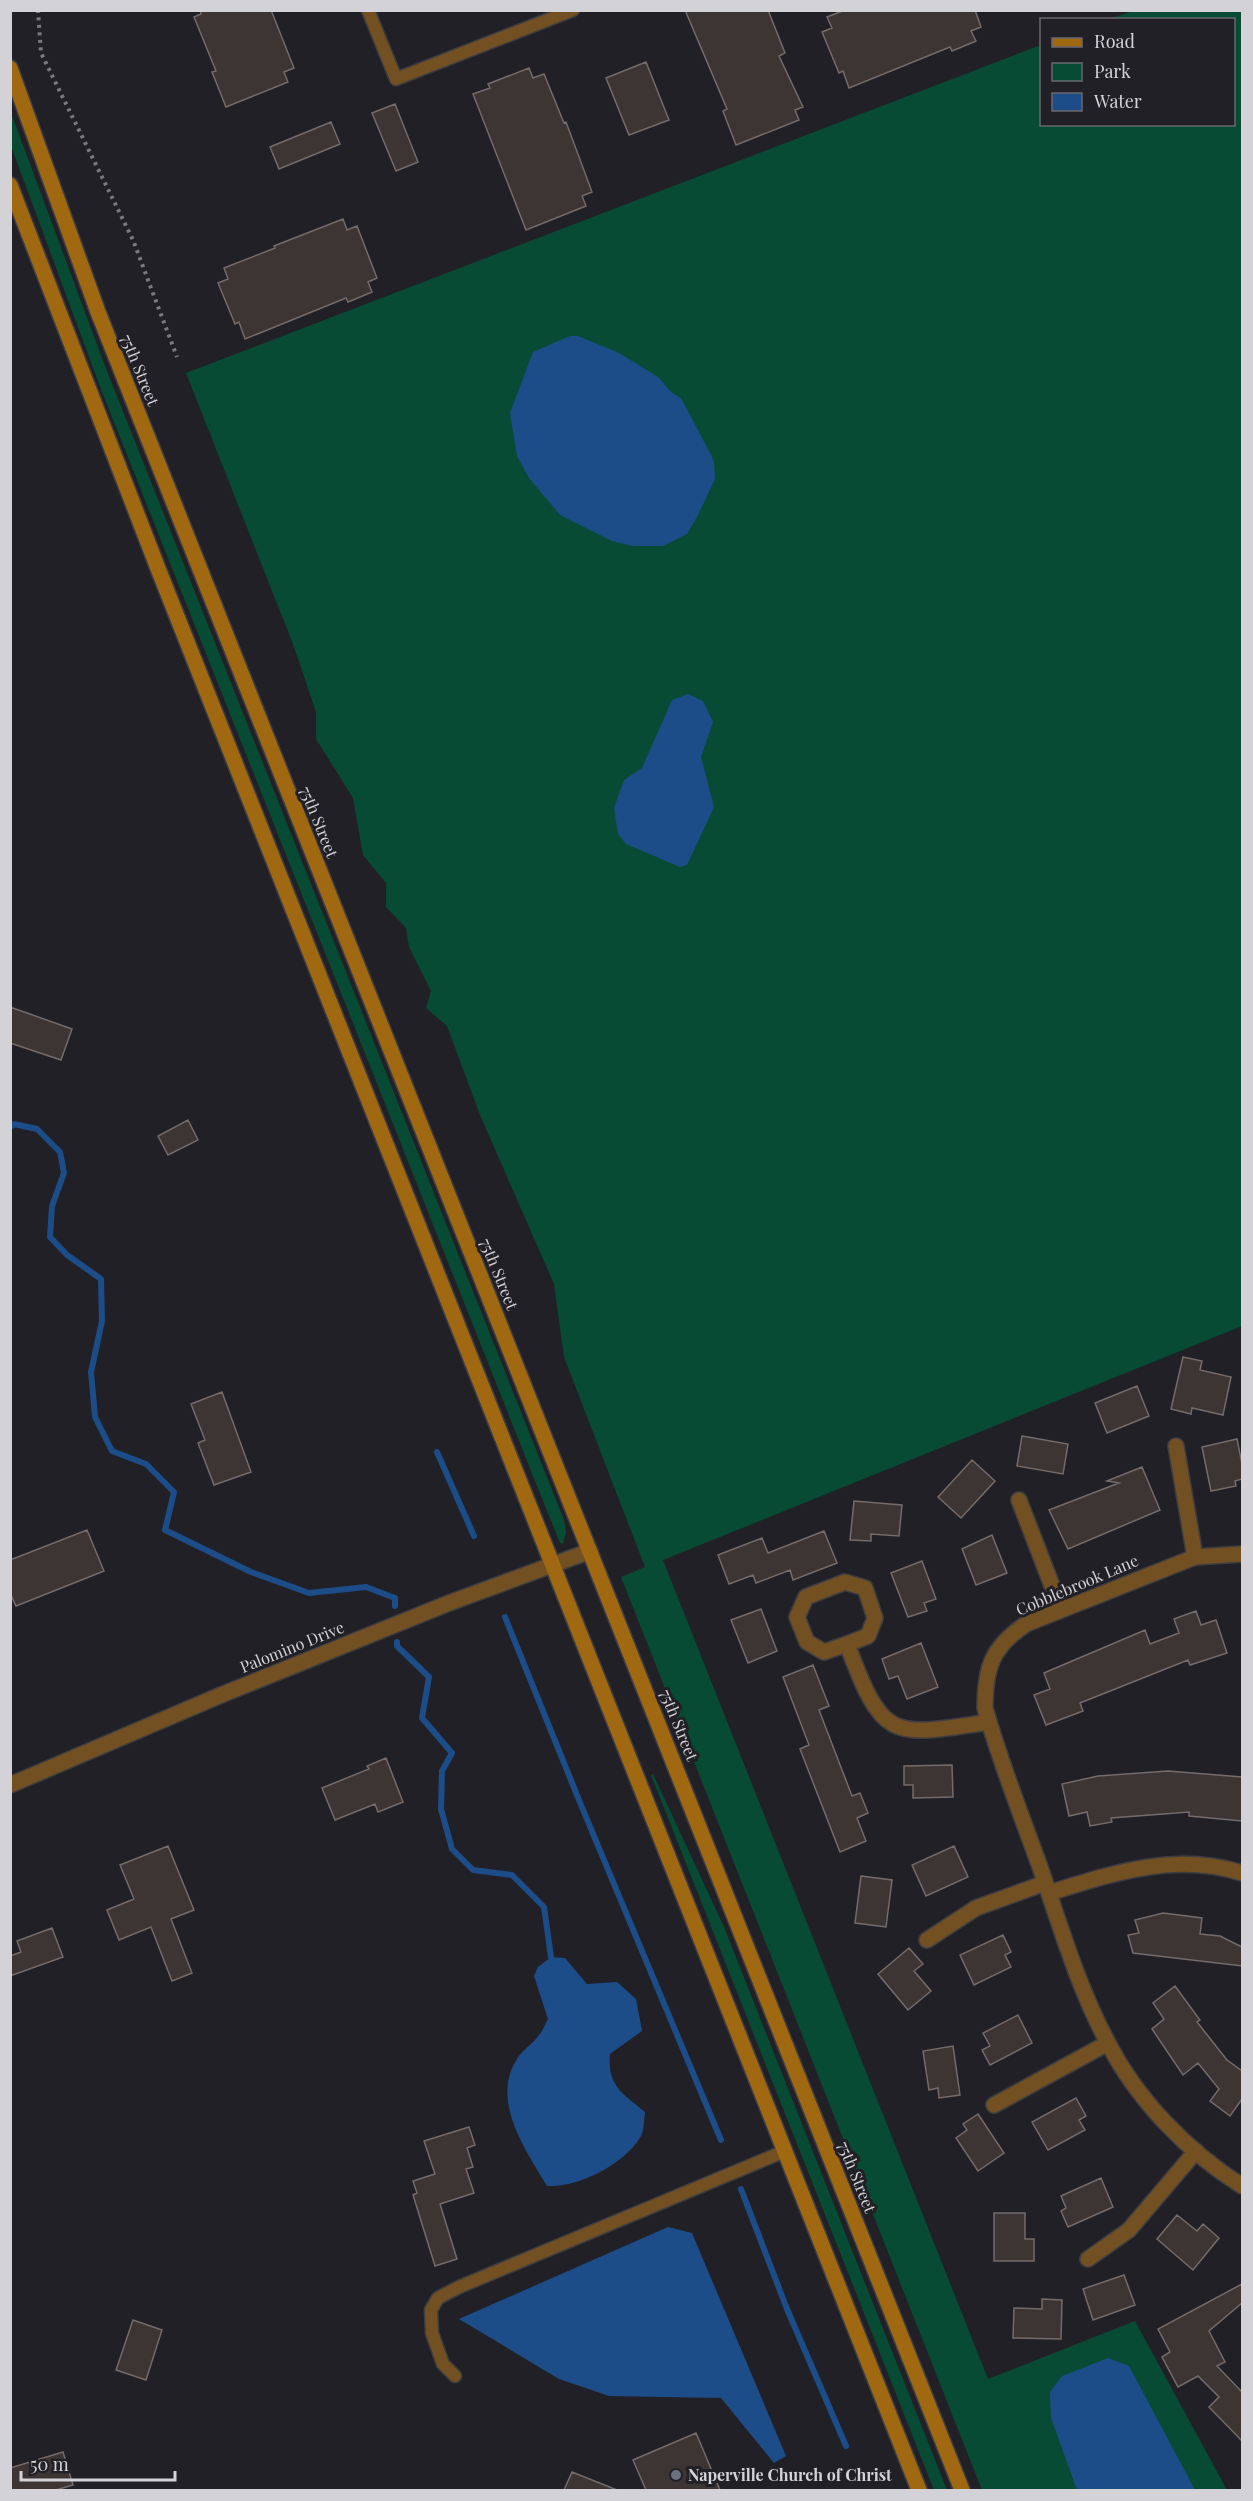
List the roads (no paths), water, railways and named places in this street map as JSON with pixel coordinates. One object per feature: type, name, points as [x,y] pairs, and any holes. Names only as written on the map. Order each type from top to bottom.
[{"type":"main road","name":"75th Street","points":[[10,68],[102,322],[962,2490]]},
{"type":"main road","points":[[10,185],[165,589],[919,2490]]},
{"type":"street","points":[[1176,1446],[1196,1557]]},
{"type":"street","points":[[1019,1500],[1061,1609]]},
{"type":"street","name":"Palomino Drive","points":[[10,1785],[417,1616],[590,1551]]},
{"type":"street","name":"Cobblebrook Lane","points":[[1242,1554],[1196,1557],[1026,1624],[1007,1637],[995,1653],[985,1682],[985,1708],[989,1722],[1095,2019],[1143,2097],[1196,2151],[1242,2186]]},
{"type":"street","points":[[845,1582],[865,1588],[875,1618],[868,1636],[848,1644],[824,1652],[807,1642],[797,1617],[806,1597],[845,1582]]},
{"type":"street","points":[[848,1644],[869,1700],[879,1715],[888,1722],[916,1732],[989,1722]]},
{"type":"street","points":[[927,1940],[976,1908],[1047,1888],[1139,1867],[1175,1864],[1206,1865],[1242,1873]]},
{"type":"street","points":[[994,2105],[1108,2043]]},
{"type":"street","points":[[1088,2259],[1129,2229],[1196,2151]]},
{"type":"lane","points":[[368,10],[396,79],[573,10]]},
{"type":"lane","points":[[456,2376],[443,2364],[432,2333],[431,2310],[438,2298],[459,2287],[785,2151]]},
{"type":"water","points":[[570,336],[578,336],[619,353],[658,377],[671,392],[681,398],[714,462],[715,479],[687,534],[663,546],[632,546],[612,541],[560,515],[529,478],[517,456],[510,413],[533,352]]},
{"type":"water","points":[[688,694],[703,701],[713,722],[701,757],[714,807],[687,865],[680,867],[626,844],[618,834],[614,808],[624,780],[642,768],[672,700]]},
{"type":"water","points":[[551,1957],[565,1958],[587,1984],[617,1982],[636,1999],[642,2031],[610,2054],[610,2065],[611,2074],[618,2088],[645,2112],[641,2136],[624,2156],[600,2172],[559,2186],[547,2186],[521,2141],[509,2108],[507,2091],[510,2075],[517,2059],[534,2041],[548,2019],[534,1976],[538,1967]]},
{"type":"water","points":[[668,2227],[692,2233],[786,2456],[774,2463],[721,2398],[609,2396],[559,2379],[459,2319]]},
{"type":"water","points":[[1108,2358],[1129,2366],[1195,2490],[1077,2490],[1051,2418],[1050,2392],[1062,2376]]},
{"type":"waterway","points":[[10,1127],[14,1124],[37,1129],[60,1152],[64,1173],[52,1206],[50,1237],[67,1255],[101,1279],[102,1321],[91,1372],[95,1417],[112,1451],[146,1464],[174,1492],[165,1530],[251,1572],[309,1593],[366,1587],[395,1598],[395,1606]]},
{"type":"waterway","points":[[437,1452],[474,1536]]},
{"type":"waterway","points":[[505,1617],[721,2140]]},
{"type":"waterway","points":[[397,1642],[397,1646],[429,1677],[422,1718],[452,1753],[442,1771],[441,1809],[452,1849],[473,1870],[512,1875],[544,1907],[551,1957]]},
{"type":"waterway","points":[[741,2189],[787,2309],[846,2446]]},
{"type":"place","name":"Naperville Church of Christ","points":[[676,2475]]}]
